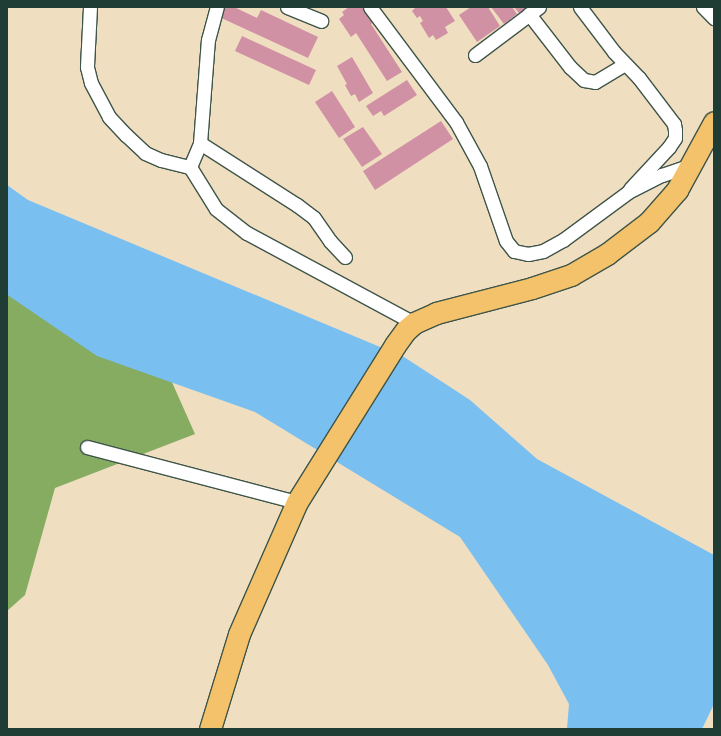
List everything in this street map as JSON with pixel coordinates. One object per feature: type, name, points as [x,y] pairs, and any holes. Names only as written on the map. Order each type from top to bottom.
[{"type":"main road","points":[[210,729],[239,634],[300,497],[395,345],[414,323],[436,313],[532,288],[571,275],[607,254],[649,222],[677,190],[714,122]]},
{"type":"street","points":[[90,7],[87,67],[91,83],[109,117],[145,153],[161,160],[190,167],[216,209],[247,233],[414,323]]},
{"type":"street","points":[[190,167],[200,143],[208,40],[217,7]]},
{"type":"street","points":[[287,7],[321,21]]},
{"type":"street","points":[[370,7],[456,122],[480,166],[506,241],[514,251],[528,254],[543,251],[563,240],[628,192],[662,175],[691,165]]},
{"type":"street","points":[[580,7],[670,119],[676,130],[675,138],[669,147],[640,177],[628,192]]},
{"type":"street","points":[[703,7],[714,18]]},
{"type":"street","points":[[475,55],[534,11],[570,67],[584,80],[595,82],[626,64]]},
{"type":"street","points":[[200,143],[297,205],[314,218],[330,241],[345,257]]},
{"type":"street","points":[[87,447],[300,497]]},
{"type":"green space","points":[[7,262],[163,362],[195,434],[55,488],[25,595],[7,611]]},
{"type":"water","points":[[7,185],[28,200],[404,357],[470,400],[537,459],[714,555],[714,704],[702,729],[567,729],[569,704],[548,665],[460,537],[255,412],[97,356],[9,296],[7,294]]},
{"type":"building","points":[[221,7],[234,7],[257,18],[261,10],[318,37],[308,58],[217,16]]},
{"type":"building","points":[[349,7],[366,7],[376,20],[371,24],[402,72],[387,81],[356,33],[351,37],[339,19],[344,15],[342,12]]},
{"type":"building","points":[[416,7],[446,7],[455,21],[445,27],[448,33],[436,40],[433,35],[429,38],[420,23],[423,21],[420,16],[417,18],[412,11]]},
{"type":"building","points":[[471,7],[488,7],[500,26],[477,42],[459,15]]},
{"type":"building","points":[[491,7],[512,7],[517,14],[504,24]]},
{"type":"building","points":[[514,7],[529,7],[520,14]]},
{"type":"building","points":[[242,36],[316,70],[309,85],[235,51]]},
{"type":"building","points":[[352,57],[373,93],[359,102],[355,94],[351,96],[345,85],[347,84],[337,66]]},
{"type":"building","points":[[407,80],[417,95],[384,116],[381,111],[373,116],[366,106]]},
{"type":"building","points":[[332,91],[355,127],[339,138],[315,102]]},
{"type":"building","points":[[441,121],[453,139],[375,190],[363,171]]},
{"type":"building","points":[[363,127],[382,154],[362,167],[343,139]]}]
